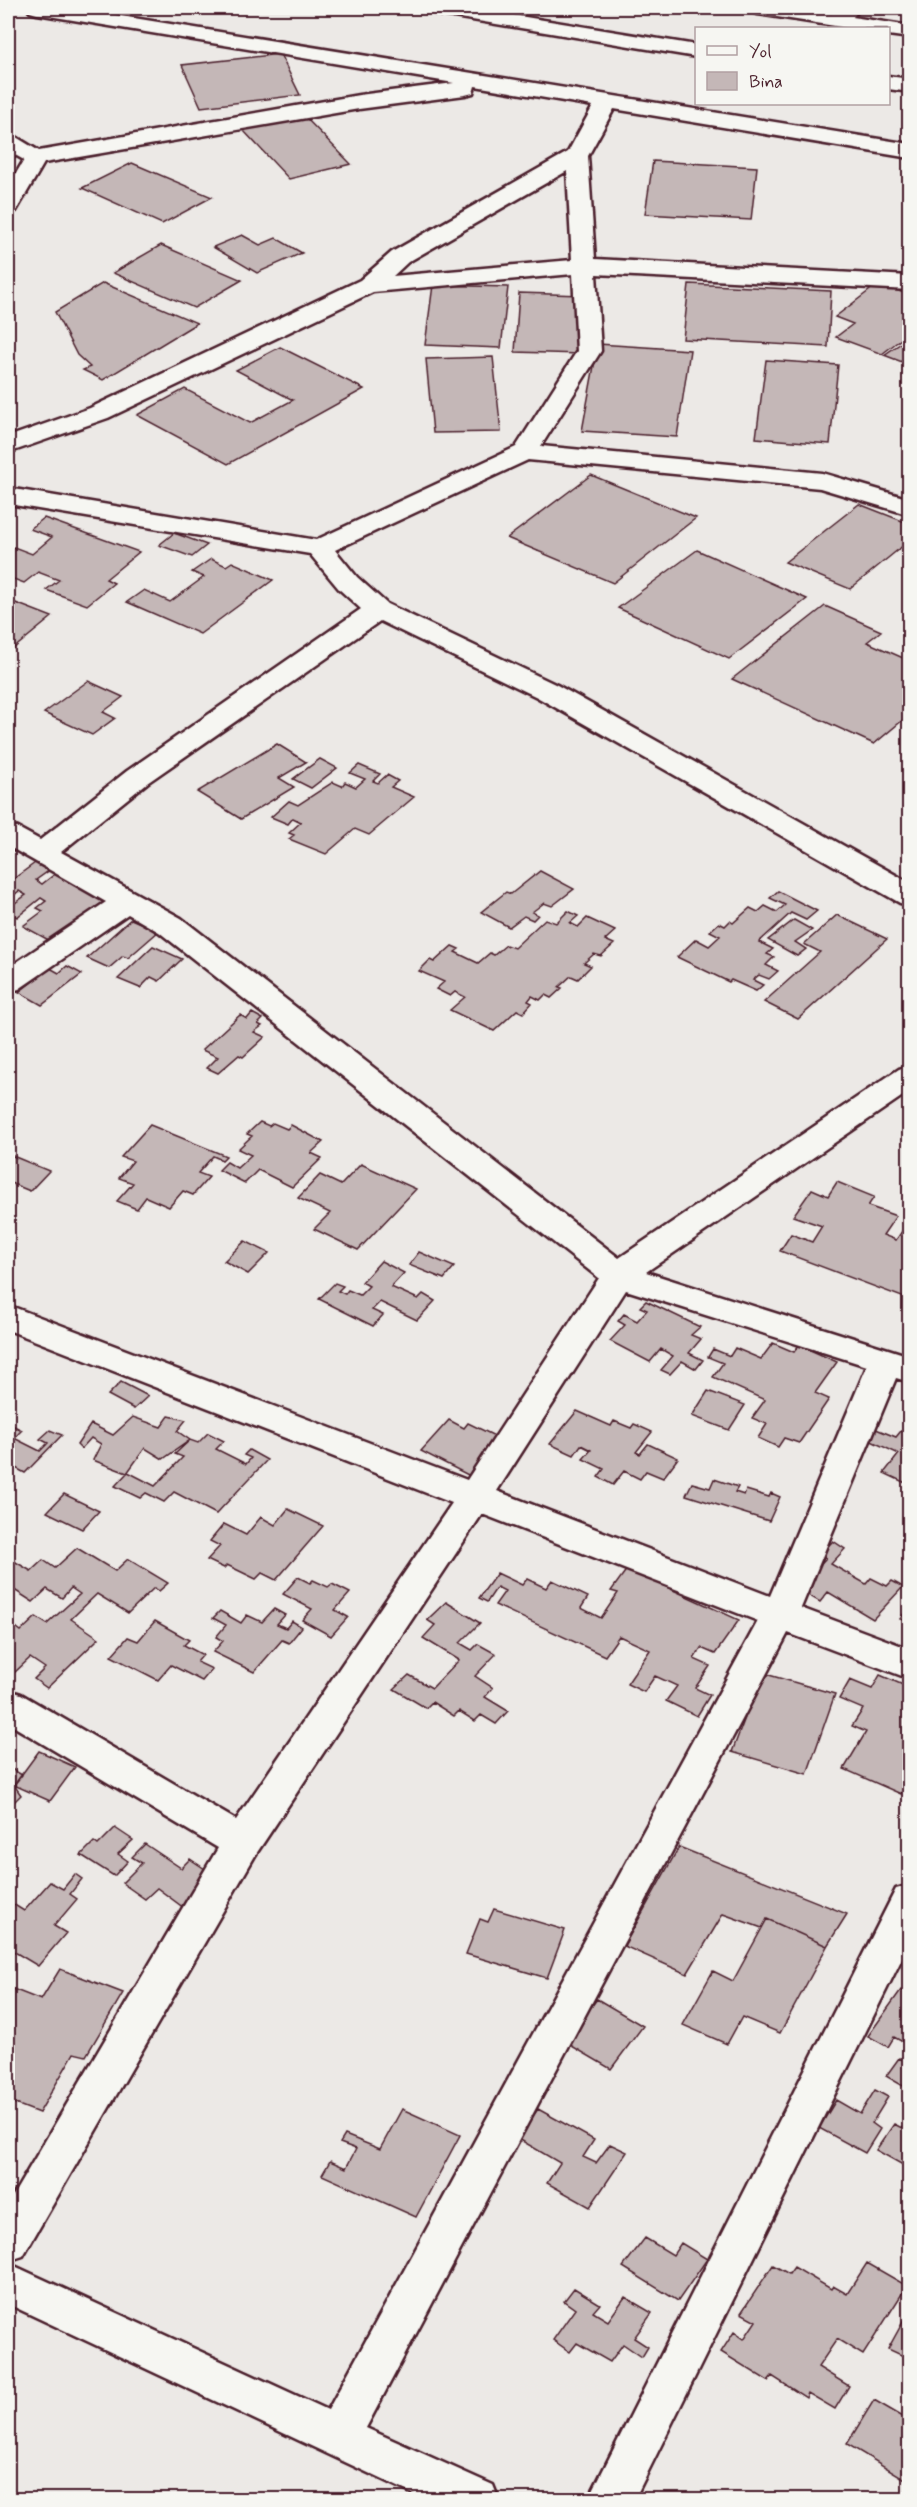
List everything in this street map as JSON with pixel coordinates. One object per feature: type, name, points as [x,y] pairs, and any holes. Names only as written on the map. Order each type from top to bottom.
[{"type":"main road","points":[[37,8],[909,151]]},
{"type":"main road","points":[[436,8],[695,51]]},
{"type":"main road","points":[[758,8],[843,14],[909,32]]},
{"type":"main road","points":[[890,82],[909,86]]},
{"type":"main road","points":[[8,142],[36,158],[359,102],[500,83]]},
{"type":"main road","points":[[525,452],[589,351],[586,266],[577,156],[606,101]]},
{"type":"main road","points":[[8,444],[99,413],[368,285],[400,257],[577,156]]},
{"type":"main road","points":[[8,206],[36,158]]},
{"type":"main road","points":[[368,285],[586,266],[909,283]]},
{"type":"main road","points":[[8,496],[319,548],[525,452],[822,481],[909,507]]},
{"type":"main road","points":[[319,548],[348,583],[378,610],[547,691],[909,896]]},
{"type":"main road","points":[[41,853],[137,777],[378,610]]},
{"type":"main road","points":[[8,834],[170,925],[618,1275],[898,1365],[780,1614],[337,2437]]},
{"type":"main road","points":[[8,982],[127,901]]},
{"type":"main road","points":[[8,2242],[242,1843],[475,1497],[618,1275],[909,1076]]},
{"type":"main road","points":[[8,1317],[909,1665]]},
{"type":"main road","points":[[8,1706],[242,1843]]},
{"type":"main road","points":[[610,2499],[909,1902]]},
{"type":"main road","points":[[8,2283],[337,2437],[477,2499]]},
{"type":"building","points":[[280,54],[300,95],[201,107],[182,65]]},
{"type":"building","points":[[304,116],[351,164],[289,179],[243,130]]},
{"type":"building","points":[[653,161],[757,167],[751,220],[645,214]]},
{"type":"building","points":[[132,163],[212,197],[162,224],[82,188]]},
{"type":"building","points":[[242,235],[260,245],[276,238],[302,253],[257,273],[213,247]]},
{"type":"building","points":[[161,245],[242,280],[194,308],[113,273]]},
{"type":"building","points":[[103,283],[197,323],[103,380],[83,370],[90,367],[77,355],[55,312]]},
{"type":"building","points":[[689,284],[831,291],[828,347],[683,339]]},
{"type":"building","points":[[878,284],[910,295],[910,332],[882,354],[836,337],[853,324],[835,317]]},
{"type":"building","points":[[433,285],[508,287],[501,348],[425,345]]},
{"type":"building","points":[[519,293],[582,295],[580,354],[515,352]]},
{"type":"building","points":[[910,337],[910,365],[884,355]]},
{"type":"building","points":[[598,344],[690,350],[677,437],[582,431]]},
{"type":"building","points":[[280,347],[364,389],[228,464],[137,415],[185,389],[250,423],[293,400],[236,370]]},
{"type":"building","points":[[493,357],[501,432],[433,433],[426,359]]},
{"type":"building","points":[[766,360],[838,365],[830,444],[756,438]]},
{"type":"building","points":[[591,475],[696,518],[613,583],[507,538]]},
{"type":"building","points":[[859,504],[910,524],[910,540],[850,589],[785,562]]},
{"type":"building","points":[[44,518],[139,552],[106,579],[114,583],[87,605],[46,590],[59,580],[38,572],[24,583],[8,577],[8,552],[14,547],[32,554],[52,537],[30,529]]},
{"type":"building","points":[[174,533],[207,545],[192,557],[159,545]]},
{"type":"building","points":[[697,550],[807,599],[729,659],[618,608]]},
{"type":"building","points":[[211,559],[226,566],[232,562],[273,580],[200,634],[127,602],[144,590],[170,602],[204,577],[192,572]]},
{"type":"building","points":[[8,600],[52,617],[8,653]]},
{"type":"building","points":[[825,606],[881,631],[867,642],[910,661],[910,714],[874,744],[732,679]]},
{"type":"building","points":[[88,681],[123,697],[103,712],[115,718],[92,735],[44,713]]},
{"type":"building","points":[[277,744],[306,762],[279,778],[294,787],[241,819],[197,792]]},
{"type":"building","points":[[320,759],[337,768],[311,788],[293,779]]},
{"type":"building","points":[[359,765],[380,774],[373,781],[378,783],[387,775],[398,781],[391,787],[414,797],[369,835],[355,829],[326,854],[289,839],[294,835],[289,833],[301,822],[293,818],[288,824],[271,817],[289,801],[298,805],[333,782],[342,786],[345,782],[356,787],[365,779],[350,773]]},
{"type":"building","points":[[35,863],[42,866],[46,863],[54,867],[36,880],[42,884],[59,871],[112,898],[54,943],[23,926],[43,911],[37,908],[46,901],[41,898],[17,917],[8,912],[8,908],[26,895],[19,891],[14,895],[8,892],[8,883]]},
{"type":"building","points":[[540,871],[574,889],[552,906],[544,903],[532,912],[538,915],[533,920],[524,916],[509,927],[481,912],[506,892],[511,894]]},
{"type":"building","points":[[778,891],[817,911],[806,920],[791,913],[759,942],[773,949],[767,954],[774,957],[766,965],[778,971],[769,979],[759,975],[753,980],[763,985],[756,991],[731,980],[729,982],[677,957],[696,939],[709,946],[720,936],[710,931],[719,923],[725,926],[730,921],[733,923],[750,908],[758,912],[765,906],[777,912],[785,905],[770,898]]},
{"type":"building","points":[[568,911],[578,916],[570,923],[578,927],[587,918],[615,931],[605,940],[614,944],[601,956],[594,954],[584,963],[591,966],[578,979],[571,976],[551,998],[545,995],[540,1000],[532,996],[528,1001],[532,1003],[523,1013],[517,1010],[494,1031],[450,1010],[465,997],[455,992],[450,996],[436,989],[444,982],[419,971],[430,960],[434,962],[452,946],[459,949],[455,952],[478,963],[490,953],[494,955],[506,945],[514,948],[545,919],[556,923]]},
{"type":"building","points":[[837,915],[887,939],[798,1019],[764,1002],[820,952],[804,944]]},
{"type":"building","points":[[131,919],[159,931],[128,958],[123,956],[109,968],[87,958]]},
{"type":"building","points":[[794,920],[812,930],[795,942],[806,949],[797,956],[768,940]]},
{"type":"building","points":[[153,946],[182,959],[159,981],[151,977],[140,988],[118,979]]},
{"type":"building","points":[[67,966],[82,974],[42,1005],[19,992],[50,968],[59,973]]},
{"type":"building","points":[[252,1013],[263,1019],[258,1024],[262,1026],[254,1032],[265,1037],[243,1057],[239,1055],[218,1073],[207,1068],[218,1057],[202,1050],[240,1015],[247,1019]]},
{"type":"building","points":[[260,1122],[269,1126],[273,1123],[287,1129],[291,1125],[323,1142],[311,1153],[322,1158],[292,1187],[258,1170],[245,1183],[219,1170],[227,1162],[237,1168],[251,1155],[238,1149],[252,1136],[247,1134]]},
{"type":"building","points":[[150,1125],[226,1156],[222,1160],[213,1156],[198,1173],[209,1177],[193,1195],[183,1191],[169,1207],[146,1197],[137,1209],[117,1201],[133,1183],[119,1178],[133,1161],[121,1157]]},
{"type":"building","points":[[8,1154],[49,1171],[30,1191],[8,1182]]},
{"type":"building","points":[[361,1164],[416,1189],[358,1250],[314,1229],[330,1213],[298,1198],[320,1175],[341,1185]]},
{"type":"building","points":[[837,1182],[874,1197],[868,1206],[896,1216],[883,1235],[896,1240],[905,1227],[910,1229],[910,1300],[780,1251],[791,1234],[812,1242],[822,1226],[793,1216],[812,1189],[828,1196]]},
{"type":"building","points":[[245,1241],[269,1253],[248,1274],[224,1261]]},
{"type":"building","points":[[419,1252],[454,1267],[444,1279],[409,1265]]},
{"type":"building","points":[[381,1261],[404,1273],[391,1287],[418,1299],[423,1294],[435,1301],[417,1320],[380,1302],[372,1310],[383,1315],[373,1326],[319,1299],[335,1283],[343,1286],[338,1291],[345,1294],[348,1290],[360,1295],[369,1286],[362,1282]]},
{"type":"building","points":[[646,1301],[700,1327],[691,1335],[701,1339],[689,1353],[703,1360],[696,1369],[682,1361],[670,1374],[661,1370],[673,1356],[661,1349],[650,1362],[610,1341],[625,1325],[618,1321],[624,1314],[637,1321],[647,1310],[640,1307]]},
{"type":"building","points":[[773,1343],[794,1352],[799,1345],[837,1362],[815,1393],[829,1399],[799,1443],[784,1438],[778,1447],[758,1438],[767,1424],[752,1418],[765,1400],[713,1377],[723,1363],[708,1357],[713,1349],[730,1356],[735,1348],[761,1359]]},
{"type":"building","points":[[121,1382],[148,1396],[134,1409],[108,1395]]},
{"type":"building","points":[[708,1391],[745,1405],[729,1430],[692,1416]]},
{"type":"building","points":[[577,1411],[611,1426],[614,1421],[631,1428],[634,1424],[652,1432],[636,1452],[640,1454],[648,1444],[678,1458],[663,1478],[646,1471],[640,1479],[624,1471],[613,1485],[598,1477],[604,1469],[583,1459],[591,1450],[581,1445],[574,1455],[550,1444]]},
{"type":"building","points":[[169,1416],[186,1420],[177,1431],[190,1440],[163,1459],[145,1448],[127,1473],[93,1460],[101,1444],[91,1438],[81,1449],[77,1445],[91,1424],[113,1435],[133,1417],[161,1427]]},
{"type":"building","points":[[449,1420],[464,1428],[468,1423],[501,1439],[476,1479],[421,1451]]},
{"type":"building","points":[[8,1423],[22,1430],[14,1438],[40,1451],[48,1443],[40,1439],[50,1430],[62,1435],[25,1473],[8,1464]]},
{"type":"building","points":[[876,1429],[896,1437],[901,1431],[910,1435],[910,1485],[884,1473],[899,1454],[867,1439]]},
{"type":"building","points":[[208,1433],[224,1441],[216,1449],[246,1464],[251,1458],[244,1455],[249,1450],[267,1460],[216,1514],[174,1492],[164,1502],[146,1493],[140,1498],[115,1486],[128,1472],[155,1486],[183,1457],[175,1454],[190,1440],[198,1443]]},
{"type":"building","points":[[714,1479],[738,1487],[735,1492],[744,1495],[746,1490],[769,1497],[771,1493],[780,1497],[769,1521],[686,1495],[692,1483],[710,1488]]},
{"type":"building","points":[[64,1494],[99,1511],[82,1529],[47,1512]]},
{"type":"building","points":[[288,1509],[323,1526],[276,1580],[262,1573],[256,1579],[227,1565],[224,1568],[207,1560],[220,1546],[210,1541],[224,1524],[246,1535],[261,1517],[275,1525]]},
{"type":"building","points":[[819,1540],[829,1545],[833,1541],[845,1549],[831,1564],[866,1584],[871,1578],[887,1586],[892,1581],[903,1587],[873,1619],[828,1592],[820,1602],[793,1586],[806,1579],[826,1558],[809,1549]]},
{"type":"building","points":[[77,1548],[115,1571],[128,1559],[168,1583],[159,1591],[154,1588],[128,1613],[97,1594],[71,1619],[99,1638],[47,1688],[34,1679],[45,1668],[30,1658],[15,1672],[8,1668],[8,1621],[21,1631],[36,1617],[47,1624],[80,1594],[71,1588],[62,1598],[47,1589],[33,1602],[8,1586],[8,1567],[14,1561],[31,1571],[43,1560],[55,1568]]},
{"type":"building","points":[[627,1569],[739,1620],[715,1654],[701,1648],[694,1659],[710,1666],[695,1688],[710,1695],[697,1716],[666,1701],[677,1686],[655,1676],[644,1692],[627,1684],[650,1650],[619,1636],[605,1656],[495,1605],[505,1591],[497,1587],[487,1602],[479,1598],[497,1573],[522,1585],[527,1579],[546,1588],[552,1580],[588,1597],[581,1608],[601,1618],[618,1593],[611,1591]]},
{"type":"building","points":[[298,1577],[310,1583],[313,1580],[328,1587],[332,1584],[350,1593],[335,1610],[348,1617],[331,1636],[302,1620],[312,1609],[283,1594]]},
{"type":"building","points":[[446,1602],[480,1623],[460,1643],[472,1650],[478,1644],[496,1654],[475,1676],[493,1688],[485,1697],[508,1711],[496,1724],[481,1715],[475,1721],[459,1711],[454,1716],[432,1702],[426,1708],[394,1689],[409,1675],[432,1688],[459,1660],[423,1638],[435,1625],[427,1620]]},
{"type":"building","points":[[910,1605],[910,1623],[900,1619]]},
{"type":"building","points":[[274,1609],[285,1615],[277,1624],[286,1628],[292,1621],[302,1627],[289,1643],[282,1640],[254,1672],[213,1652],[223,1641],[216,1637],[226,1625],[213,1618],[220,1611],[241,1623],[247,1615],[262,1622]]},
{"type":"building","points":[[155,1621],[189,1640],[184,1645],[203,1655],[197,1662],[212,1669],[202,1681],[171,1665],[158,1680],[111,1656],[128,1637],[138,1641]]},
{"type":"building","points":[[762,1673],[835,1694],[807,1774],[732,1752]]},
{"type":"building","points":[[880,1675],[910,1688],[910,1779],[901,1794],[844,1769],[866,1732],[852,1726],[863,1709],[839,1699],[850,1680],[872,1689]]},
{"type":"building","points":[[39,1751],[75,1767],[50,1801],[14,1785]]},
{"type":"building","points":[[8,1767],[22,1775],[14,1785],[21,1795],[8,1808]]},
{"type":"building","points":[[115,1828],[133,1840],[118,1854],[128,1861],[114,1876],[81,1855],[94,1842],[98,1845]]},
{"type":"building","points":[[145,1844],[181,1868],[190,1859],[208,1871],[196,1883],[204,1888],[184,1908],[157,1888],[145,1899],[122,1883],[142,1863],[132,1857]]},
{"type":"building","points":[[679,1847],[847,1914],[827,1946],[767,1919],[762,1928],[723,1914],[687,1974],[624,1946]]},
{"type":"building","points":[[75,1874],[82,1879],[70,1894],[77,1899],[54,1926],[66,1933],[38,1966],[8,1948],[8,1911],[13,1904],[24,1911],[50,1882],[63,1889]]},
{"type":"building","points":[[494,1909],[565,1930],[547,1978],[466,1954],[480,1919],[488,1922]]},
{"type":"building","points":[[767,1919],[827,1946],[780,2033],[742,2017],[727,2044],[683,2025],[713,1971],[733,1981]]},
{"type":"building","points":[[60,1969],[123,1993],[86,2056],[74,2053],[39,2113],[8,2101],[8,1987],[41,2000]]},
{"type":"building","points":[[901,1990],[910,1995],[910,2046],[894,2037],[888,2047],[868,2036]]},
{"type":"building","points":[[597,1999],[643,2026],[611,2069],[565,2042]]},
{"type":"building","points":[[899,2058],[910,2063],[910,2090],[886,2076]]},
{"type":"building","points":[[875,2090],[888,2097],[872,2123],[880,2129],[865,2153],[819,2128],[836,2100],[860,2114]]},
{"type":"building","points":[[402,2109],[460,2135],[416,2217],[322,2175],[330,2161],[346,2168],[356,2149],[340,2143],[345,2135],[380,2149]]},
{"type":"building","points":[[538,2109],[594,2140],[583,2157],[596,2163],[610,2144],[627,2152],[590,2207],[547,2183],[560,2163],[517,2138]]},
{"type":"building","points":[[894,2124],[910,2132],[910,2169],[876,2150]]},
{"type":"building","points":[[645,2238],[673,2255],[681,2243],[707,2259],[678,2301],[623,2267]]},
{"type":"building","points":[[867,2263],[907,2286],[863,2355],[837,2339],[818,2367],[849,2386],[835,2409],[808,2393],[806,2398],[772,2376],[768,2381],[721,2352],[734,2332],[744,2339],[756,2321],[741,2313],[773,2265],[789,2274],[794,2267],[831,2289],[833,2286],[847,2294]]},
{"type":"building","points":[[574,2288],[600,2304],[593,2312],[608,2321],[625,2297],[652,2313],[634,2338],[648,2347],[642,2357],[623,2344],[610,2362],[577,2343],[570,2352],[553,2340],[575,2309],[564,2301]]},
{"type":"building","points":[[910,2309],[910,2359],[888,2349]]},
{"type":"building","points":[[874,2400],[910,2421],[910,2482],[847,2444]]}]
